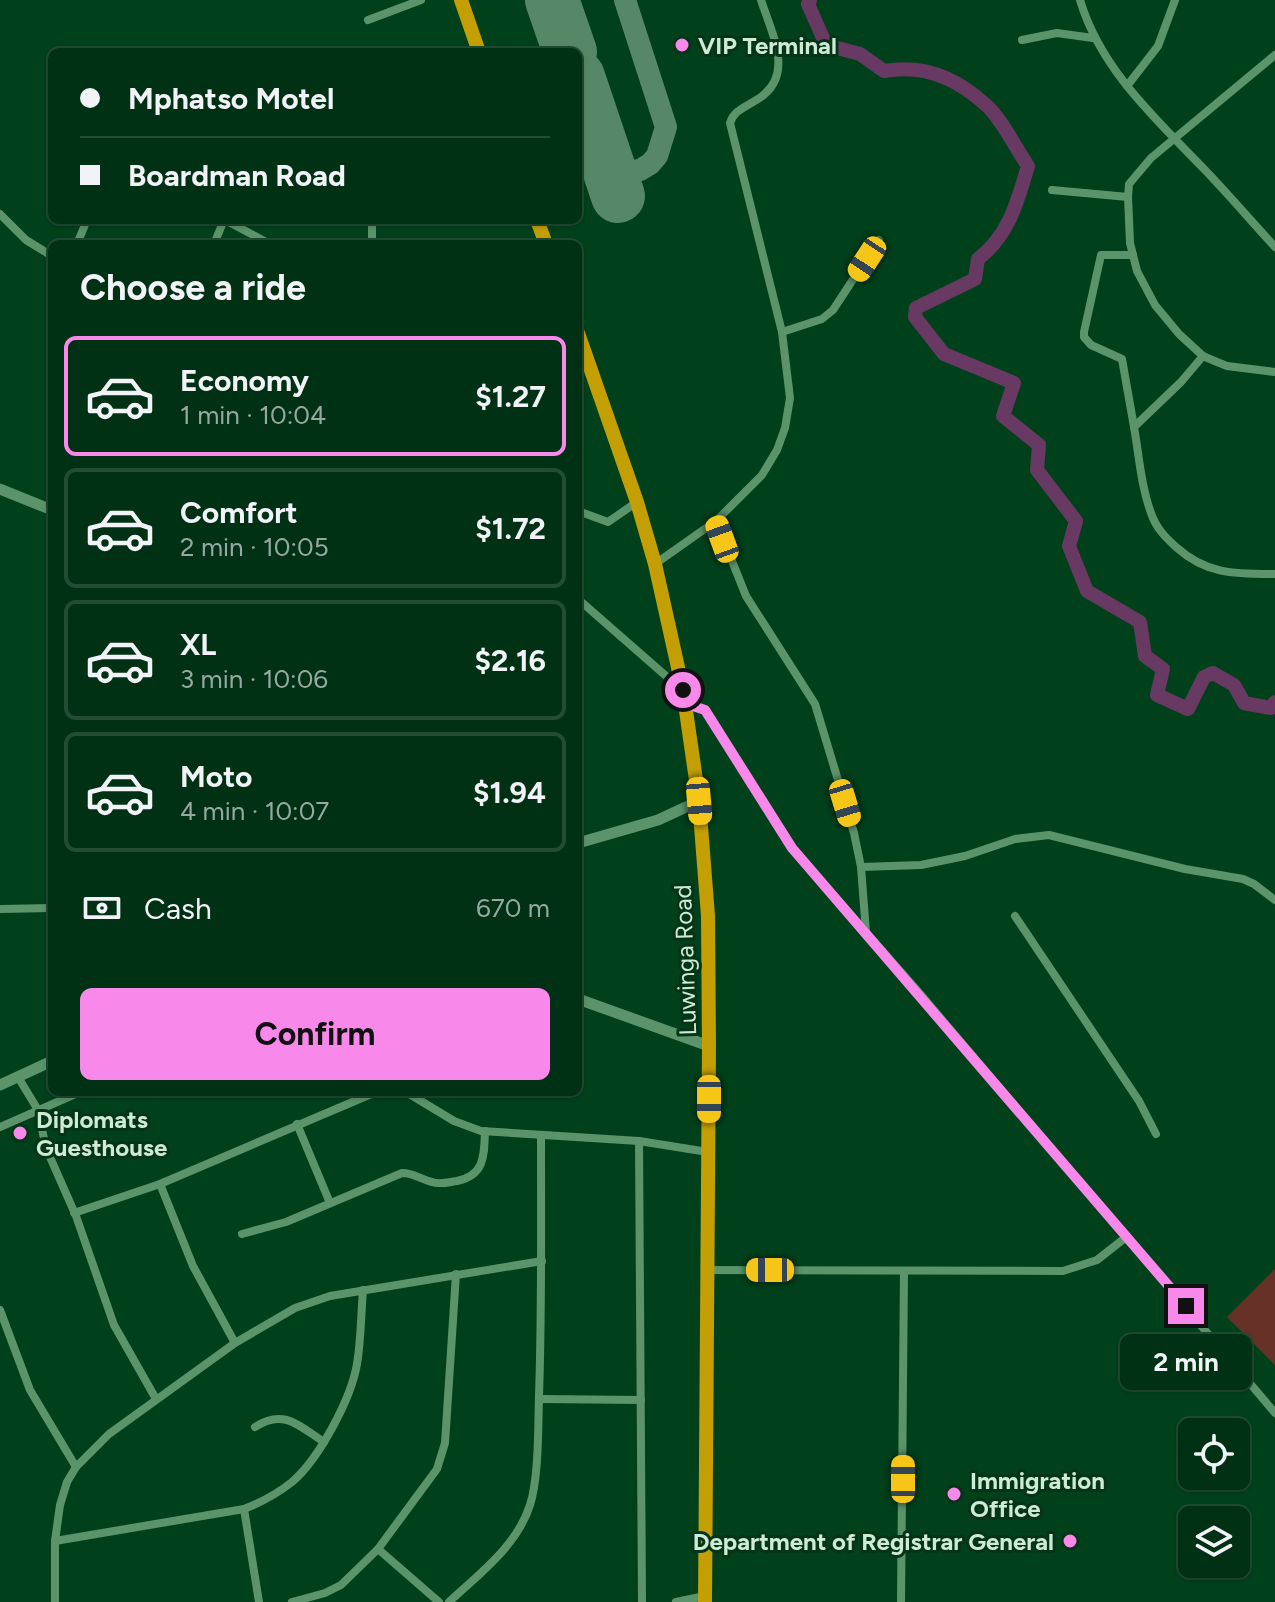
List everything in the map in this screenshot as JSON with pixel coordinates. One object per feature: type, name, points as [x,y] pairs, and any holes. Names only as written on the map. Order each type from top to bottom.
[{"type":"highway","points":[[461,0],[478,48]]},
{"type":"highway","name":"Luwinga Road","points":[[584,368],[637,502],[655,564],[684,697],[699,801],[708,916],[709,1046],[705,1599]]},
{"type":"street","points":[[368,20],[421,0]]},
{"type":"street","points":[[655,564],[716,521],[762,475],[777,450],[785,428],[790,398],[782,332],[730,123],[735,113],[765,95],[776,83],[777,51],[761,0]]},
{"type":"street","points":[[1080,0],[1093,38],[1127,86],[1154,120],[1275,247]]},
{"type":"street","points":[[1127,86],[1158,46],[1175,0]]},
{"type":"street","points":[[1022,40],[1057,33],[1093,38]]},
{"type":"street","points":[[1275,55],[1174,138],[1131,180],[1128,197],[1133,255],[1142,284],[1179,334],[1203,356],[1227,366],[1275,372]]},
{"type":"street","points":[[1052,190],[1128,197]]},
{"type":"street","points":[[0,214],[26,240],[48,254]]},
{"type":"street","points":[[232,224],[262,240]]},
{"type":"street","points":[[782,332],[822,319],[833,310],[879,240]]},
{"type":"street","points":[[1133,255],[1104,254],[1099,258],[1084,337],[1091,345],[1122,359],[1150,511],[1158,530],[1201,566],[1240,574],[1275,574]]},
{"type":"street","points":[[1134,427],[1203,356]]},
{"type":"street","points":[[0,489],[48,508]]},
{"type":"street","points":[[582,512],[608,522],[637,502]]},
{"type":"street","points":[[716,521],[746,596],[815,704],[854,833],[861,867],[866,933]]},
{"type":"street","points":[[582,603],[684,697],[705,710],[792,848],[1275,1413]]},
{"type":"street","points":[[582,842],[658,820],[699,801]]},
{"type":"street","points":[[861,867],[921,865],[965,856],[1015,839],[1049,835],[1185,869],[1243,879],[1275,900]]},
{"type":"street","points":[[0,909],[48,908]]},
{"type":"street","points":[[1015,916],[1139,1101],[1156,1134]]},
{"type":"street","points":[[582,1000],[709,1046]]},
{"type":"street","points":[[0,1085],[48,1063]]},
{"type":"street","points":[[18,1077],[38,1110],[46,1148],[74,1213],[114,1325],[156,1399]]},
{"type":"street","points":[[0,1127],[71,1096]]},
{"type":"street","points":[[74,1213],[160,1184],[366,1096]]},
{"type":"street","points":[[413,1096],[454,1121],[485,1131],[639,1141],[708,1152]]},
{"type":"street","points":[[297,1124],[330,1203]]},
{"type":"street","points":[[242,1234],[286,1222],[402,1173],[416,1174],[436,1183],[464,1179],[477,1173],[482,1166],[485,1131]]},
{"type":"street","points":[[449,1602],[498,1556],[530,1507],[539,1399],[541,1135]]},
{"type":"street","points":[[639,1141],[642,1602]]},
{"type":"street","points":[[160,1184],[193,1266],[235,1343]]},
{"type":"street","points":[[708,1270],[1063,1271],[1097,1260],[1125,1238]]},
{"type":"street","points":[[55,1602],[55,1541],[60,1505],[67,1482],[76,1467],[109,1434],[235,1343],[295,1308],[330,1296],[542,1261]]},
{"type":"street","points":[[901,1602],[904,1271]]},
{"type":"street","points":[[292,1602],[336,1589],[378,1549],[437,1469],[442,1456],[456,1274]]},
{"type":"street","points":[[55,1541],[244,1509],[267,1499],[296,1479],[324,1442],[350,1390],[357,1364],[363,1290]]},
{"type":"street","points":[[0,1310],[30,1390],[76,1467]]},
{"type":"street","points":[[0,1344],[10,1340]]},
{"type":"street","points":[[539,1399],[641,1400]]},
{"type":"street","points":[[255,1427],[272,1418],[289,1419],[324,1442]]},
{"type":"street","points":[[244,1509],[259,1602]]},
{"type":"street","points":[[378,1549],[439,1602]]},
{"type":"street","points":[[676,1602],[705,1599]]},
{"type":"shaded area","points":[[1275,1269],[1275,1365],[1227,1317]]},
{"type":"waterway","points":[[810,0],[808,4],[826,45],[860,54],[884,71],[926,72],[963,87],[992,111],[1028,166],[1005,229],[978,259],[975,279],[916,308],[915,317],[944,354],[1014,383],[1003,416],[1039,445],[1037,470],[1076,521],[1069,546],[1087,591],[1140,622],[1145,656],[1163,669],[1157,695],[1188,709],[1204,677],[1213,673],[1234,685],[1244,703],[1271,708],[1275,702]]},
{"type":"taxiway","points":[[605,156],[622,167],[640,170],[657,156],[666,127],[625,0]]},
{"type":"runway","points":[[552,0],[569,48]]},
{"type":"runway","points":[[582,89],[618,196]]},
{"type":"place","name":"VIP Terminal","points":[[682,45]]},
{"type":"place","name":"Diplomats Guesthouse","points":[[20,1133]]},
{"type":"place","name":"Immigration Office","points":[[954,1494]]},
{"type":"place","name":"Department of Registrar General","points":[[1070,1541]]},
{"type":"route","points":[[683,690],[684,703],[705,710],[792,848],[1186,1306]]}]
